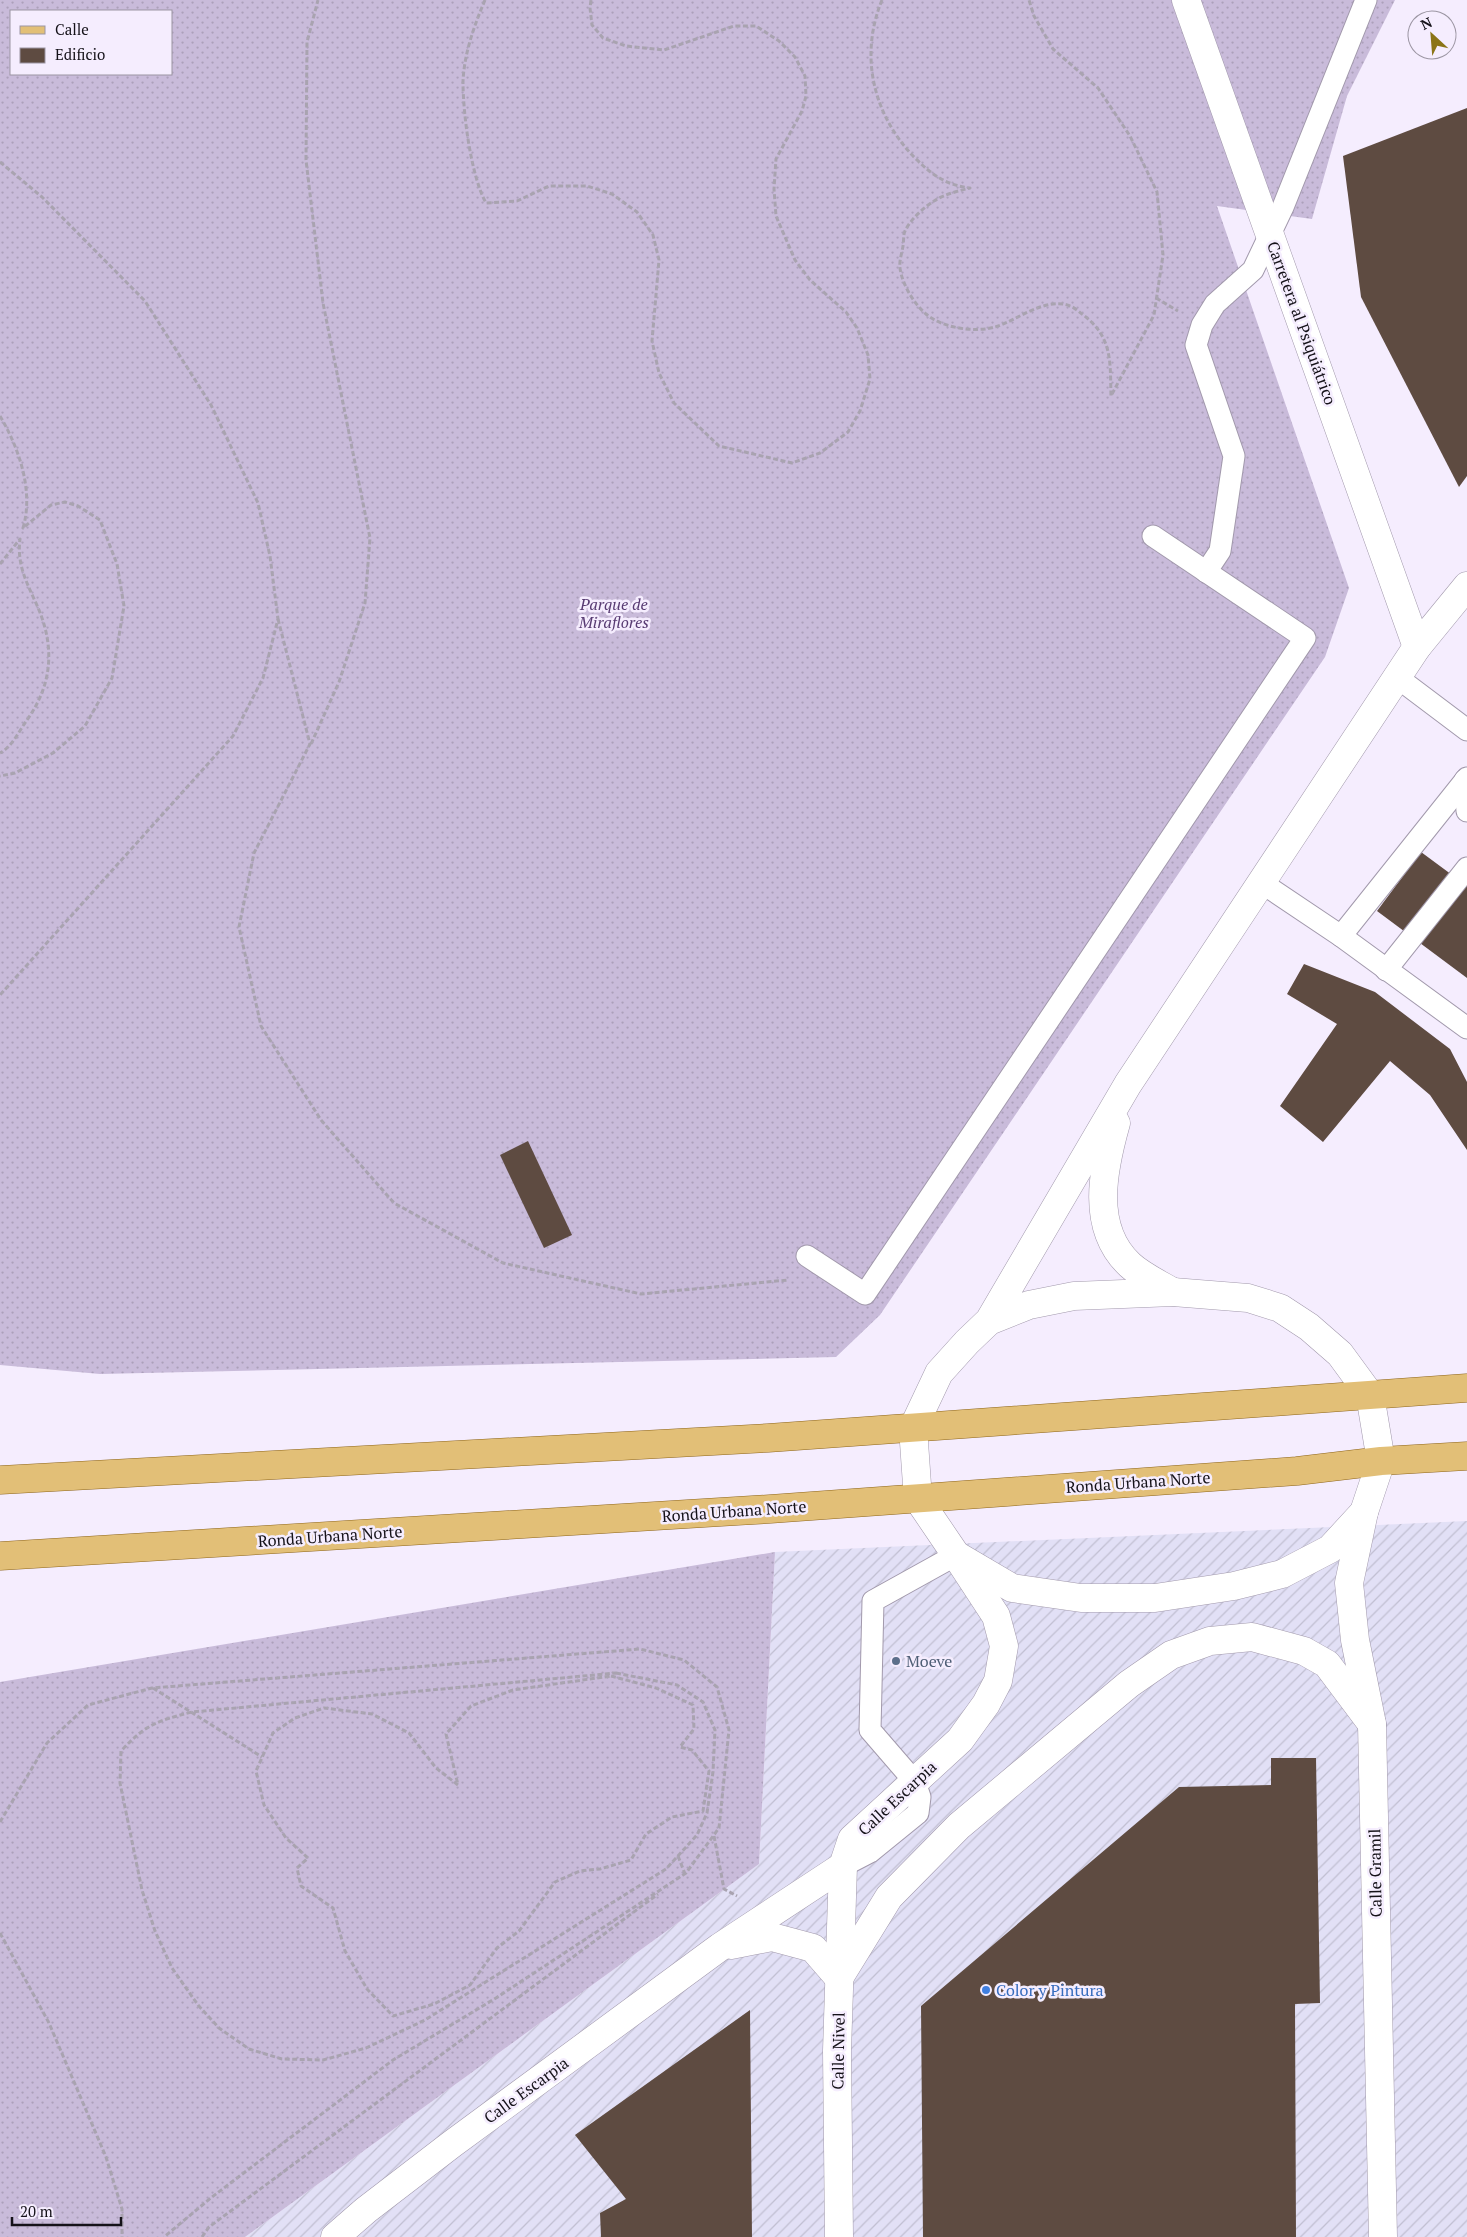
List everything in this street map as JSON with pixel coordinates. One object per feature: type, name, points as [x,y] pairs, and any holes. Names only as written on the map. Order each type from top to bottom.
[{"type":"main road","points":[[0,1480],[758,1439],[1467,1388]]},
{"type":"main road","name":"Ronda Urbana Norte","points":[[0,1556],[918,1498],[1297,1470],[1381,1461],[1467,1456]]},
{"type":"street","name":"Carretera al Psiquiátrico","points":[[1186,0],[1417,647]]},
{"type":"street","points":[[918,1498],[913,1428],[939,1373],[989,1321],[1128,1084],[1417,647],[1467,586]]},
{"type":"street","points":[[1128,1084],[1106,1160],[1103,1213],[1113,1243],[1130,1265],[1173,1292]]},
{"type":"street","points":[[989,1321],[1029,1305],[1074,1296],[1173,1292],[1248,1298],[1280,1308],[1309,1327],[1340,1354],[1370,1394],[1381,1461]]},
{"type":"street","name":"Calle Gramil","points":[[1381,1461],[1364,1512],[1349,1583],[1356,1640],[1372,1724],[1383,2237]]},
{"type":"street","name":"Calle Escarpia","points":[[335,2237],[366,2210],[452,2144],[720,1947],[843,1866],[852,1839],[960,1740],[986,1704],[998,1681],[1004,1646],[996,1616],[918,1498]]},
{"type":"street","points":[[956,1555],[1012,1588],[1081,1598],[1155,1598],[1234,1586],[1282,1574],[1330,1549],[1364,1512]]},
{"type":"street","points":[[839,1978],[890,1898],[959,1826],[1129,1684],[1171,1656],[1210,1641],[1252,1637],[1304,1651],[1327,1664],[1372,1724]]},
{"type":"street","name":"Calle Nivel","points":[[840,2237],[837,2051],[843,1866]]},
{"type":"street","name":"Calle Escarpia","points":[[720,1947],[772,1937],[813,1948],[839,1978]]},
{"type":"lane","points":[[1206,572],[1220,551],[1234,456],[1196,346],[1202,325],[1215,304],[1253,270],[1270,234],[1366,0]]},
{"type":"lane","points":[[807,1256],[864,1294],[1305,638],[1153,536]]},
{"type":"lane","points":[[1398,678],[1467,730]]},
{"type":"lane","points":[[1341,936],[1466,779]]},
{"type":"lane","points":[[1466,779],[1467,811]]},
{"type":"lane","points":[[1386,970],[1467,868]]},
{"type":"lane","points":[[1262,883],[1341,936],[1467,1028]]},
{"type":"lane","points":[[915,1782],[870,1730],[874,1601],[956,1555]]},
{"type":"path","points":[[318,0],[307,42],[306,160],[323,303],[370,538],[365,603],[339,682],[254,854],[239,927],[262,1026],[320,1120],[394,1203],[503,1263],[641,1294],[792,1280],[807,1256]]},
{"type":"path","points":[[485,0],[471,34],[463,81],[469,141],[478,189],[486,203],[517,201],[549,186],[587,186],[612,194],[637,212],[653,235],[659,260],[652,341],[659,373],[674,403],[719,446],[792,463],[820,453],[848,432],[860,411],[870,380],[868,355],[857,328],[846,312],[810,280],[795,260],[776,216],[774,189],[776,159],[802,111],[806,96],[804,76],[794,57],[779,41],[756,26],[734,26],[664,50],[626,46],[603,38],[592,25],[591,0]]},
{"type":"path","points":[[882,0],[872,33],[871,66],[878,98],[889,125],[899,142],[939,179],[954,186],[970,188],[934,200],[920,212],[905,231],[900,268],[904,282],[926,314],[945,325],[968,329],[994,328],[1038,307],[1070,305],[1099,328],[1106,343],[1110,363],[1110,396],[1154,315],[1163,256],[1157,192],[1130,136],[1098,88],[1053,49],[1034,16],[1029,0]]},
{"type":"path","points":[[0,162],[42,197],[145,301],[211,405],[258,503],[270,556],[278,619],[310,744]]},
{"type":"path","points":[[0,416],[12,437],[25,484],[27,515],[24,528],[52,505],[65,502],[78,506],[100,520],[117,564],[124,606],[112,678],[85,726],[54,753],[15,773],[0,776]]},
{"type":"path","points":[[0,564],[20,539],[18,550],[21,572],[44,621],[49,642],[49,664],[44,689],[31,714],[13,740],[0,753]]},
{"type":"path","points":[[0,995],[233,736],[263,678],[278,619]]},
{"type":"path","points":[[0,1822],[47,1743],[88,1705],[152,1688],[640,1649],[684,1660],[718,1687],[728,1730],[719,1828],[686,1873],[209,2227],[202,2237]]},
{"type":"path","points":[[616,1673],[677,1685],[703,1702],[715,1730],[712,1772],[706,1813],[697,1835],[666,1869],[425,2020],[366,2048],[323,2060],[282,2059],[249,2049],[219,2028],[198,2005],[172,1968],[155,1931],[142,1890],[120,1783],[121,1751],[136,1735],[158,1721],[192,1712],[616,1673]]},
{"type":"path","points":[[611,1676],[656,1688],[693,1705],[694,1729],[680,1747],[692,1750],[709,1771],[704,1811],[672,1817],[646,1834],[631,1860],[600,1870],[580,1871],[555,1882],[519,1931],[497,1948],[470,1985],[434,2004],[393,2016],[366,1989],[345,1951],[333,1908],[301,1886],[297,1868],[308,1858],[286,1838],[264,1805],[256,1771],[262,1757],[273,1733],[295,1718],[324,1708],[372,1714],[409,1733],[436,1768],[458,1785],[446,1734],[471,1706],[513,1690],[611,1676]]},
{"type":"path","points":[[152,1688],[262,1757]]},
{"type":"path","points":[[714,1836],[724,1889],[770,1914]]},
{"type":"path","points":[[678,1856],[686,1873]]},
{"type":"path","points":[[164,2237],[212,2197],[393,2060],[496,1998],[686,1873]]},
{"type":"path","points":[[0,1933],[49,2023],[106,2157],[122,2209],[122,2237]]},
{"type":"shaded area","points":[[1467,1521],[1467,2237],[245,2237],[759,1864],[775,1552]]},
{"type":"green space","name":"Parque de Miraflores","points":[[0,0],[1395,0],[1347,96],[1312,219],[1217,206],[1349,588],[1325,657],[880,1315],[836,1357],[100,1374],[0,1365]]},
{"type":"green space","points":[[775,1552],[759,1864],[245,2237],[0,2237],[0,1682]]},
{"type":"building","points":[[1467,108],[1467,476],[1459,487],[1361,297],[1343,156]]},
{"type":"building","points":[[1421,852],[1467,886],[1467,978],[1377,911]]},
{"type":"building","points":[[1304,964],[1375,992],[1450,1049],[1467,1082],[1467,1150],[1430,1095],[1390,1061],[1323,1142],[1280,1106],[1337,1024],[1287,994]]},
{"type":"building","points":[[528,1141],[572,1235],[544,1248],[500,1155]]},
{"type":"building","points":[[1271,1758],[1316,1758],[1320,2003],[1295,2004],[1296,2237],[923,2237],[921,2006],[1179,1787],[1271,1785]]},
{"type":"building","points":[[750,2010],[752,2237],[601,2237],[600,2213],[626,2199],[575,2135]]},
{"type":"place","name":"Moeve","points":[[896,1661]]},
{"type":"place","name":"Color y Pintura","points":[[986,1990]]}]
